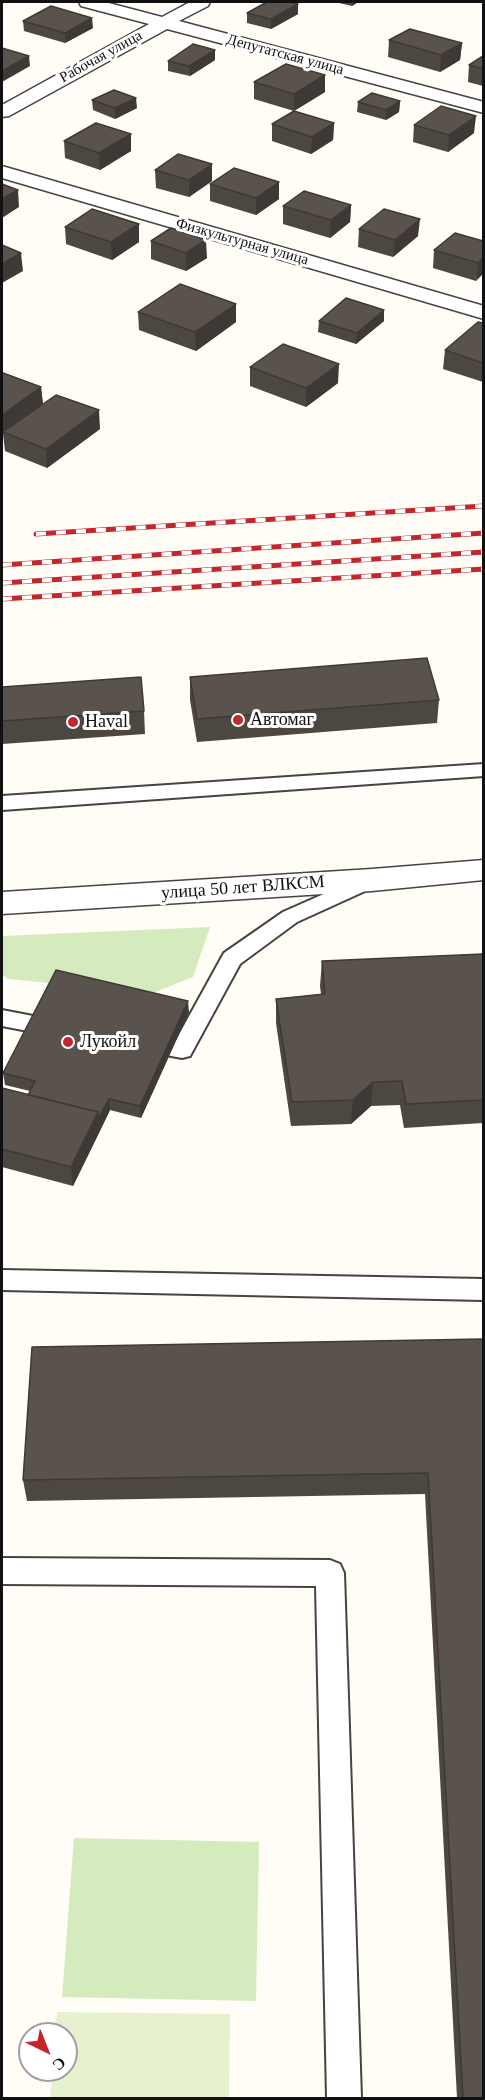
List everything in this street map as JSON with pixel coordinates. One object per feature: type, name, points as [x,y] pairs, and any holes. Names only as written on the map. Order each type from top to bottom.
[{"type":"street","name":"Депутатская улица","points":[[87,2],[483,108]]},
{"type":"street","name":"Рабочая улица","points":[[2,112],[201,2]]},
{"type":"street","name":"Физкультурная улица","points":[[2,172],[483,313]]},
{"type":"street","name":"улица 50 лет ВЛКСМ","points":[[2,903],[372,880],[483,870]]},
{"type":"lane","points":[[2,803],[483,770]]},
{"type":"lane","points":[[126,1040],[182,1050],[232,959],[290,917],[372,880]]},
{"type":"lane","points":[[2,1018],[81,1033]]},
{"type":"lane","points":[[2,1280],[483,1290]]},
{"type":"lane","points":[[2,1570],[330,1573],[344,2098]]},
{"type":"green space","points":[[210,927],[193,977],[153,993],[8,979],[2,975],[2,936]]},
{"type":"green space","points":[[74,1838],[259,1842],[256,2001],[62,1997]]},
{"type":"green space","points":[[57,2012],[230,2014],[229,2098],[50,2098],[52,2082],[78,2082],[78,2022],[56,2022]]},
{"type":"building","points":[[267,2],[298,4],[271,19],[247,13]]},
{"type":"building","points":[[51,6],[92,18],[65,33],[23,21]]},
{"type":"building","points":[[410,29],[462,43],[441,55],[389,40]]},
{"type":"building","points":[[193,44],[215,50],[189,66],[168,61]]},
{"type":"building","points":[[2,48],[29,56],[2,71]]},
{"type":"building","points":[[483,56],[483,69],[469,65]]},
{"type":"building","points":[[286,64],[325,75],[294,94],[254,82]]},
{"type":"building","points":[[114,90],[136,98],[115,108],[92,100]]},
{"type":"building","points":[[372,93],[400,101],[386,110],[358,102]]},
{"type":"building","points":[[441,106],[476,116],[449,135],[414,125]]},
{"type":"building","points":[[294,111],[334,123],[312,137],[272,124]]},
{"type":"building","points":[[96,123],[131,134],[99,153],[64,141]]},
{"type":"building","points":[[178,154],[212,164],[189,180],[155,170]]},
{"type":"building","points":[[234,168],[279,182],[256,198],[210,184]]},
{"type":"building","points":[[2,184],[18,190],[2,199]]},
{"type":"building","points":[[304,191],[351,205],[331,220],[283,206]]},
{"type":"building","points":[[92,209],[139,224],[111,242],[65,227]]},
{"type":"building","points":[[384,209],[420,219],[395,240],[359,229]]},
{"type":"building","points":[[171,228],[206,240],[186,253],[151,241]]},
{"type":"building","points":[[455,233],[483,241],[483,258],[478,263],[434,250]]},
{"type":"building","points":[[2,245],[21,253],[2,264]]},
{"type":"building","points":[[180,284],[236,304],[195,332],[138,312]]},
{"type":"building","points":[[346,298],[384,310],[357,333],[319,321]]},
{"type":"building","points":[[478,322],[483,323],[483,363],[445,350]]},
{"type":"building","points":[[283,344],[339,364],[306,388],[250,367]]},
{"type":"building","points":[[2,374],[41,387],[2,415]]},
{"type":"building","points":[[56,395],[99,410],[46,449],[3,432]]},
{"type":"building","points":[[427,658],[439,700],[197,719],[190,677]]},
{"type":"building","points":[[141,677],[144,711],[2,721],[2,687]]},
{"type":"building","points":[[483,954],[483,1100],[406,1104],[402,1081],[373,1082],[353,1100],[292,1102],[276,999],[325,994],[322,961]]},
{"type":"building","points":[[56,970],[188,1001],[140,1106],[109,1099],[98,1119],[98,1112],[28,1095],[35,1081],[3,1073]]},
{"type":"building","points":[[2,1088],[98,1112],[71,1167],[2,1149]]},
{"type":"building","points":[[483,1339],[483,2098],[463,2098],[428,1473],[23,1480],[32,1347]]},
{"type":"railway","points":[[36,534],[484,506]]},
{"type":"railway","points":[[2,565],[484,533]]},
{"type":"railway","points":[[2,583],[484,552]]},
{"type":"railway","points":[[2,599],[484,569]]},
{"type":"place","name":"Автомаг","points":[[238,720]]},
{"type":"place","name":"Haval","points":[[73,722]]},
{"type":"place","name":"Лукойл","points":[[68,1042]]}]
